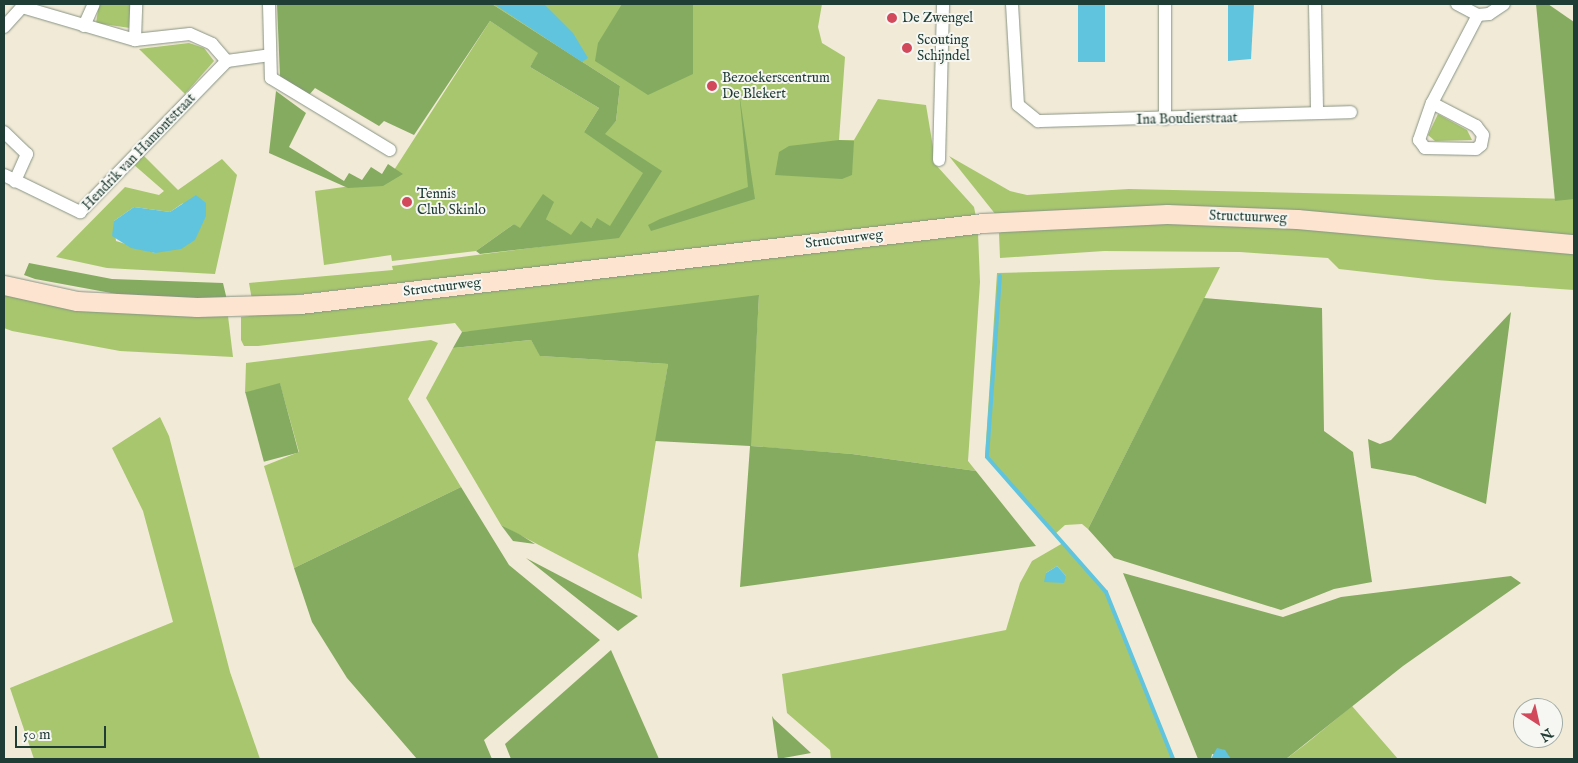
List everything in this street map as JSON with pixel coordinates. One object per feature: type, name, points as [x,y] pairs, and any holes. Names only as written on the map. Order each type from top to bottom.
[{"type":"main road","name":"Structuurweg","points":[[4,285],[77,301],[234,308],[300,304],[1065,217],[1167,214],[1297,219],[1574,244]]},
{"type":"main road","name":"Structuurweg","points":[[4,272],[115,303]]},
{"type":"street","points":[[84,26],[94,4]]},
{"type":"street","points":[[135,40],[136,4]]},
{"type":"street","points":[[269,4],[271,78],[390,150]]},
{"type":"street","points":[[939,160],[944,4]]},
{"type":"street","name":"Ina Boudierstraat","points":[[1012,4],[1018,105],[1024,114],[1038,121],[1165,119],[1351,112]]},
{"type":"street","points":[[1165,4],[1165,119]]},
{"type":"street","points":[[1315,4],[1317,112]]},
{"type":"street","points":[[1457,4],[1478,15],[1489,14],[1504,4]]},
{"type":"street","points":[[4,27],[22,7],[135,40],[190,34],[212,44],[227,60],[270,55]]},
{"type":"street","points":[[1432,103],[1476,126],[1483,135],[1481,145],[1476,149],[1422,145],[1419,136],[1432,103],[1478,15]]},
{"type":"street","name":"Hendrik van Hamontstraat","points":[[4,132],[28,154],[9,178],[80,212],[227,60]]},
{"type":"green space","points":[[99,4],[131,4],[130,28],[96,23]]},
{"type":"green space","points":[[277,4],[492,4],[620,86],[616,121],[605,134],[662,171],[619,238],[480,254],[476,251],[514,224],[520,228],[543,194],[554,202],[546,219],[571,235],[581,221],[591,228],[597,218],[610,226],[643,173],[584,132],[599,108],[530,67],[538,53],[490,21],[414,135],[384,121],[379,126],[315,88],[309,95],[280,77]]},
{"type":"green space","points":[[492,4],[822,4],[818,27],[822,43],[845,57],[839,140],[854,140],[878,99],[926,105],[936,165],[974,207],[976,217],[252,300],[249,283],[393,270],[392,266],[600,239],[597,219],[591,228],[571,236],[546,219],[520,229],[514,224],[476,251],[392,261],[391,255],[324,265],[315,191],[387,181],[490,21],[539,53],[530,67],[599,108],[584,132],[607,130],[616,121],[620,86]]},
{"type":"green space","points":[[622,4],[693,4],[693,74],[648,95],[595,61],[598,43]]},
{"type":"green space","points":[[1536,4],[1548,4],[1574,22],[1574,199],[1555,201]]},
{"type":"green space","points":[[189,43],[204,48],[214,61],[185,94],[139,49]]},
{"type":"green space","points":[[276,91],[306,113],[289,147],[344,181],[349,173],[362,180],[371,167],[382,174],[388,164],[403,174],[383,186],[348,188],[269,153]]},
{"type":"green space","points":[[739,92],[755,199],[651,231],[648,225],[660,219],[748,187]]},
{"type":"green space","points":[[1438,114],[1467,130],[1472,140],[1435,141],[1428,135]]},
{"type":"green space","points":[[839,140],[854,141],[852,175],[842,179],[775,175],[779,152],[789,146]]},
{"type":"green space","points":[[142,154],[178,190],[222,159],[237,175],[215,274],[107,268],[56,257],[125,187],[159,195],[164,191],[133,164]],"holes":[[[183,203],[155,253],[116,241],[114,221],[134,207],[170,212]]]},
{"type":"green space","points":[[949,156],[1010,191],[1027,195],[1129,189],[1574,199],[1574,236],[996,215]]},
{"type":"green space","points":[[1177,222],[1285,224],[1574,253],[1574,290],[1436,280],[1339,269],[1328,258],[1240,252],[1104,251],[1000,258],[999,233],[1004,231]]},
{"type":"green space","points":[[978,233],[980,282],[968,461],[976,471],[852,454],[750,446],[759,296],[476,331],[462,332],[455,323],[258,346],[244,346],[241,340],[241,317]]},
{"type":"green space","points":[[29,263],[112,279],[223,283],[227,300],[122,295],[35,279],[24,275]]},
{"type":"green space","points":[[1220,267],[1088,529],[1082,524],[1065,525],[1055,534],[985,456],[997,273]]},
{"type":"green space","points":[[4,292],[187,315],[228,316],[233,357],[120,351],[12,331],[4,328]]},
{"type":"green space","points":[[759,295],[751,446],[852,454],[976,471],[1036,546],[740,587],[750,446],[655,441],[668,364],[540,356],[531,340],[453,348],[462,332]]},
{"type":"green space","points":[[1204,298],[1322,308],[1324,431],[1353,452],[1372,582],[1334,589],[1281,610],[1114,558],[1088,529]]},
{"type":"green space","points":[[1511,312],[1486,504],[1415,476],[1371,468],[1368,439],[1380,444],[1391,440]]},
{"type":"green space","points":[[431,340],[438,343],[408,399],[461,487],[294,568],[264,466],[299,452],[280,384],[245,393],[246,363]]},
{"type":"green space","points":[[531,340],[541,356],[668,364],[638,555],[642,599],[501,525],[426,398],[453,348]]},
{"type":"green space","points":[[280,383],[299,453],[264,462],[245,392]]},
{"type":"green space","points":[[160,417],[169,436],[230,672],[260,759],[34,759],[10,688],[173,622],[143,511],[112,448]]},
{"type":"green space","points":[[461,487],[509,565],[600,640],[484,740],[492,759],[417,759],[347,678],[312,622],[294,568]]},
{"type":"green space","points":[[501,525],[519,534],[535,544],[513,541]]},
{"type":"green space","points":[[1063,543],[1106,591],[1172,759],[831,759],[830,750],[787,713],[782,674],[1006,630],[1020,583],[1032,561]],"holes":[[[1057,566],[1066,576],[1062,580],[1046,573]]]},
{"type":"green space","points":[[526,558],[608,601],[638,616],[618,631]]},
{"type":"green space","points":[[1123,573],[1283,617],[1341,597],[1511,576],[1521,583],[1403,666],[1286,759],[1231,759],[1212,754],[1211,759],[1198,759]]},
{"type":"green space","points":[[611,650],[659,759],[511,759],[505,744]]},
{"type":"green space","points":[[1352,706],[1398,759],[1286,759],[1307,743]]},
{"type":"green space","points":[[772,716],[774,719],[811,753],[778,759]]},
{"type":"water","points":[[494,4],[544,4],[573,33],[588,58],[582,62]]},
{"type":"water","points":[[1078,4],[1105,4],[1105,62],[1078,62]]},
{"type":"water","points":[[1228,4],[1254,4],[1251,59],[1228,61]]},
{"type":"water","points":[[196,195],[206,203],[206,216],[195,240],[181,249],[155,253],[131,248],[112,236],[114,221],[134,207],[170,212]]},
{"type":"water","points":[[1057,566],[1066,576],[1064,583],[1044,582],[1046,573]]},
{"type":"water","points":[[1217,748],[1225,750],[1231,759],[1211,759]]},
{"type":"waterway","points":[[1000,276],[987,457],[1106,592],[1173,759]]},
{"type":"place","name":"De Zwengel","points":[[892,18]]},
{"type":"place","name":"Scouting Schijndel","points":[[907,48]]},
{"type":"place","name":"Bezoekerscentrum De Blekert","points":[[712,86]]},
{"type":"place","name":"Tennis Club Skinlo","points":[[407,202]]}]
